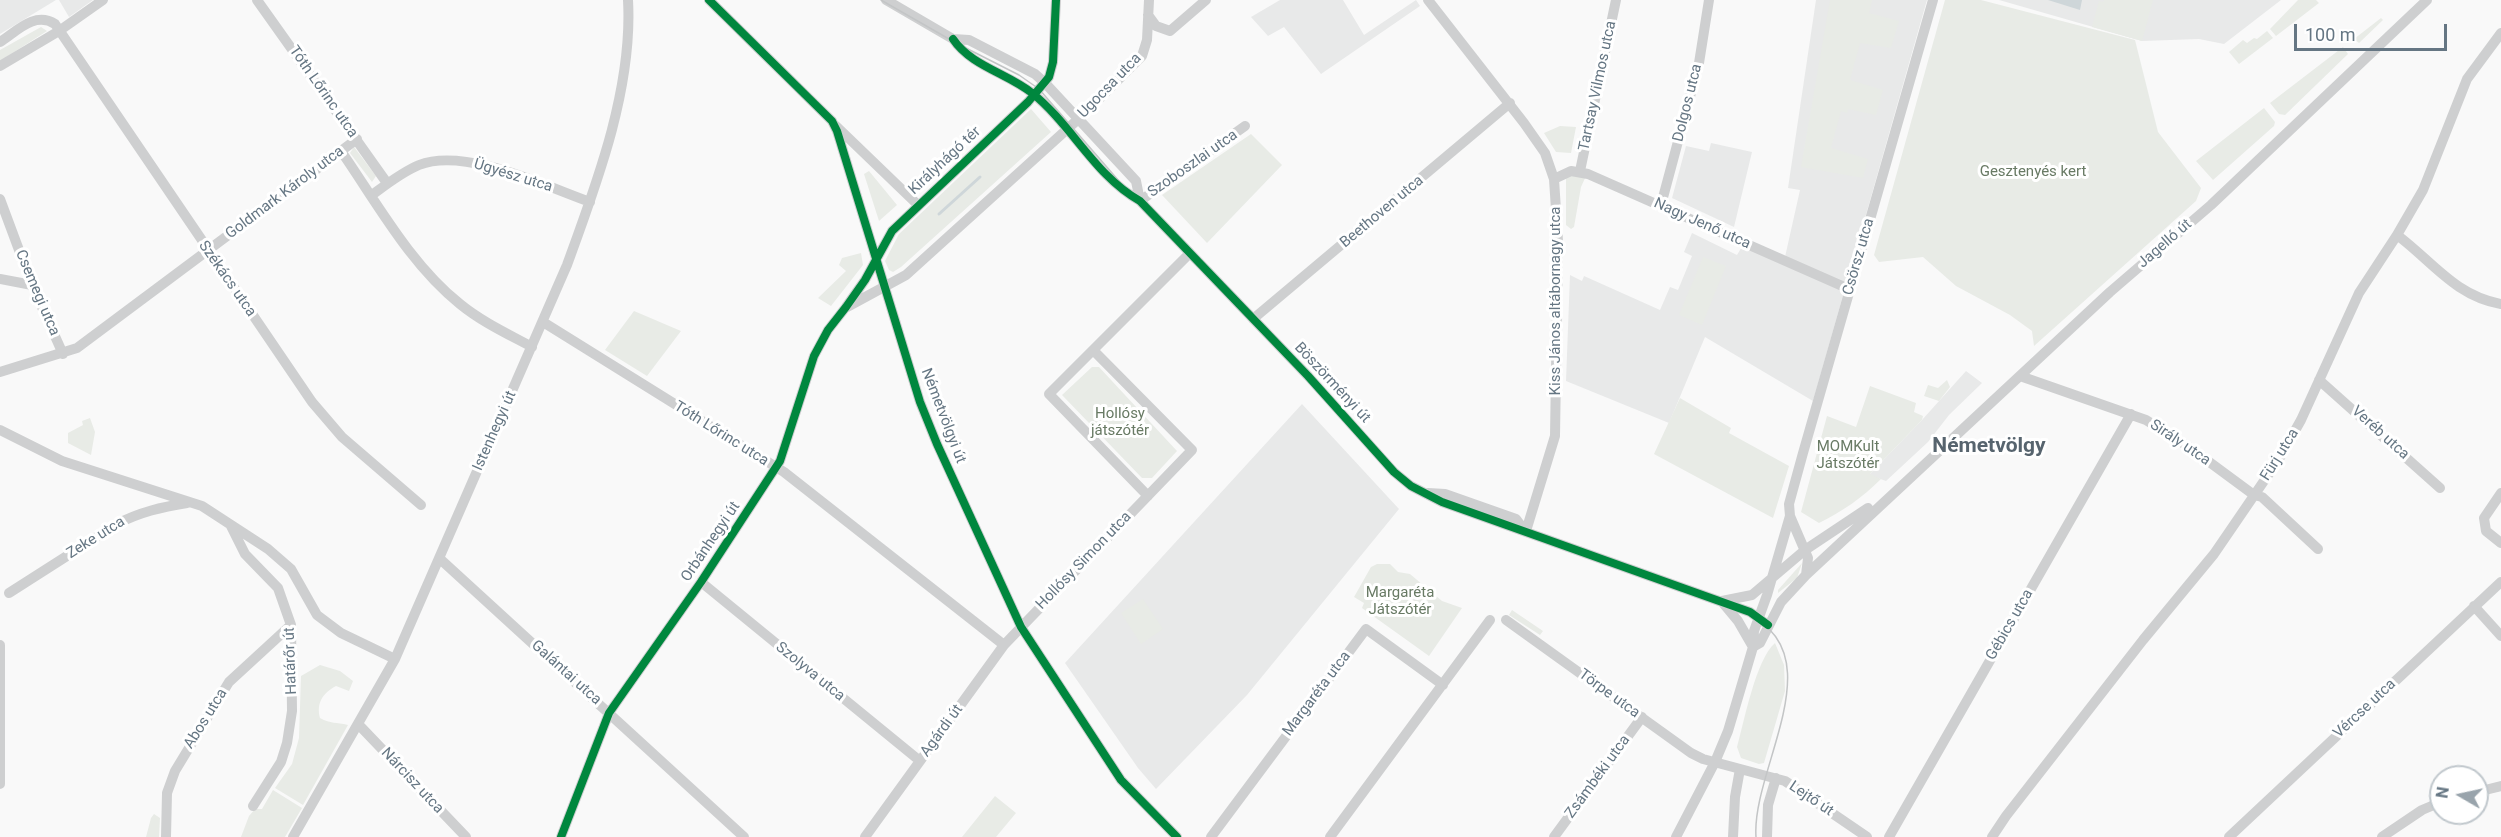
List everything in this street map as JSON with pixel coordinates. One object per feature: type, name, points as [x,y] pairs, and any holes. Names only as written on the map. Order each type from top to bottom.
[{"type":"street","points":[[0,66],[59,31],[103,0]]},
{"type":"street","name":"Tóth Lőrinc utca","points":[[257,0],[387,183]]},
{"type":"street","name":"Istenhegyi út","points":[[293,837],[395,659],[543,322],[590,202],[621,90],[628,0]]},
{"type":"street","name":"Németvölgyi út","points":[[709,0],[832,121],[920,402],[1021,627],[1121,780],[1177,837]]},
{"type":"street","name":"Böszörményi út","points":[[886,0],[953,39],[962,52],[1040,88],[1072,124],[1136,182],[1140,201]]},
{"type":"street","points":[[1040,88],[1053,62],[1056,0]]},
{"type":"street","name":"Ugocsa utca","points":[[1072,124],[1142,56],[1147,40],[1149,0]]},
{"type":"street","points":[[1148,15],[1156,26],[1170,31],[1206,0]]},
{"type":"street","name":"Kiss János altábornagy utca","points":[[1428,0],[1510,103],[1545,153],[1554,179],[1558,229],[1555,436],[1526,531]]},
{"type":"street","name":"Tartsay Vilmos utca","points":[[1580,171],[1616,0]]},
{"type":"street","name":"Dolgos utca","points":[[1661,205],[1699,63],[1709,0]]},
{"type":"street","name":"Csörsz utca","points":[[1770,581],[1790,516],[1793,490],[1933,0]]},
{"type":"street","name":"Jagelló út","points":[[1753,647],[1760,642],[1781,603],[1806,575],[1900,485],[2110,292],[2211,205],[2427,0]]},
{"type":"street","points":[[0,42],[39,19],[48,20],[59,31]]},
{"type":"street","name":"Székács utca","points":[[59,31],[312,402],[342,437],[422,505]]},
{"type":"street","name":"Fürj utca","points":[[1992,837],[2019,798],[2114,676],[2218,549],[2290,441],[2359,293],[2397,235],[2422,190],[2467,79],[2501,33]]},
{"type":"street","name":"Böszörményi út","points":[[953,39],[969,40],[1035,74],[1040,88],[1072,124],[1118,187],[1140,201],[1308,376],[1394,472],[1420,492],[1445,494],[1516,519],[1526,531],[1759,616],[1768,625]]},
{"type":"street","name":"Királyhágó tér","points":[[876,260],[891,231],[1040,88]]},
{"type":"street","name":"Beethoven utca","points":[[1252,319],[1510,103]]},
{"type":"street","points":[[832,121],[918,205]]},
{"type":"street","points":[[885,288],[906,275],[1072,124]]},
{"type":"street","name":"Szoboszlai utca","points":[[1140,201],[1245,126]]},
{"type":"street","name":"Goldmark Károly utca","points":[[0,372],[77,348],[357,140]]},
{"type":"street","name":"Tóth Lőrinc utca","points":[[341,151],[404,242],[438,284],[473,314],[532,347]]},
{"type":"street","name":"Ügyész utca","points":[[372,195],[387,183],[421,164],[452,160],[492,167],[590,202]]},
{"type":"street","points":[[1554,179],[1571,171],[1580,171]]},
{"type":"street","name":"Nagy Jenő utca","points":[[1580,171],[1850,289]]},
{"type":"street","name":"Csemegi utca","points":[[0,199],[32,285],[63,354]]},
{"type":"street","points":[[2397,235],[2451,283],[2480,299],[2501,304]]},
{"type":"street","points":[[1148,496],[1049,394],[1190,253]]},
{"type":"street","name":"Orbánhegyi út","points":[[561,837],[609,713],[701,582],[776,468],[817,350],[876,260]]},
{"type":"street","points":[[0,279],[32,285]]},
{"type":"street","name":"Orbánhegyi út","points":[[846,307],[885,288]]},
{"type":"street","name":"Tóth Lőrinc utca","points":[[543,322],[776,468],[1004,645]]},
{"type":"street","name":"Hollósy Simon utca","points":[[1021,627],[1192,450],[1093,350]]},
{"type":"street","name":"Sirály utca","points":[[2020,376],[2146,420],[2189,447],[2254,495],[2262,497],[2318,549]]},
{"type":"street","name":"Veréb utca","points":[[2319,380],[2440,488]]},
{"type":"street","name":"Gébics utca","points":[[1889,837],[2131,414]]},
{"type":"street","name":"Határőr út","points":[[0,430],[62,460],[190,502],[213,512],[268,549],[291,570],[317,615],[341,633],[395,659]]},
{"type":"street","name":"Jagelló út","points":[[1770,581],[1805,550],[1900,485]]},
{"type":"street","points":[[2501,493],[2486,513],[2484,526],[2486,531],[2501,543]]},
{"type":"street","name":"Zeke utca","points":[[9,593],[136,514],[190,502]]},
{"type":"street","points":[[1790,516],[1808,558],[1806,575]]},
{"type":"street","name":"Határőr út","points":[[231,526],[244,554],[278,588],[291,625],[292,711],[287,743],[281,762],[253,806]]},
{"type":"street","name":"Galántai utca","points":[[439,558],[744,837]]},
{"type":"street","points":[[1676,837],[1715,762],[1728,731],[1753,647],[1754,631],[1770,581]]},
{"type":"street","name":"Böszörményi út","points":[[1719,601],[1752,595],[1770,581]]},
{"type":"street","name":"Szolyva utca","points":[[701,582],[920,761]]},
{"type":"street","name":"Vércse utca","points":[[2229,837],[2501,582]]},
{"type":"street","name":"Böszörményi út","points":[[1719,601],[1732,613],[1753,647]]},
{"type":"street","points":[[2474,606],[2501,636]]},
{"type":"street","points":[[1330,837],[1490,620]]},
{"type":"street","name":"Törpe utca","points":[[1506,620],[1691,753],[1715,762]]},
{"type":"street","name":"Abos utca","points":[[166,837],[167,793],[175,771],[229,682],[291,625]]},
{"type":"street","name":"Agárdi út","points":[[865,837],[1004,645],[1021,627]]},
{"type":"street","name":"Margaréta utca","points":[[1211,837],[1366,628],[1443,685]]},
{"type":"street","points":[[0,645],[0,784]]},
{"type":"street","name":"Zsámbéki utca","points":[[1554,837],[1642,717]]},
{"type":"street","name":"Nárcisz utca","points":[[359,725],[466,837]]},
{"type":"street","name":"Lejtő út","points":[[1715,762],[1785,781],[1867,837]]},
{"type":"street","points":[[1733,837],[1735,797],[1740,769]]},
{"type":"street","points":[[1767,837],[1768,805],[1776,778]]},
{"type":"street","points":[[2382,837],[2429,807]]},
{"type":"shaded area","points":[[0,0],[56,0],[0,34]]},
{"type":"shaded area","points":[[59,0],[93,0],[69,17]]},
{"type":"shaded area","points":[[1280,0],[1343,0],[1364,35],[1416,0],[1420,6],[1321,74],[1284,27],[1268,36],[1251,17]]},
{"type":"shaded area","points":[[1816,0],[1927,0],[1813,401],[1705,337],[1669,423],[1566,381],[1570,275],[1582,281],[1584,276],[1660,310],[1670,287],[1678,290],[1692,256],[1684,252],[1692,233],[1737,255],[1746,240],[1785,257],[1800,190],[1788,188]]},
{"type":"shaded area","points":[[1999,0],[2281,0],[2224,44],[2199,39],[2142,41]]},
{"type":"shaded area","points":[[2048,0],[2082,0],[2080,10]]},
{"type":"shaded area","points":[[1711,143],[1752,152],[1734,227],[1672,198],[1686,146],[1709,151]]},
{"type":"shaded area","points":[[1966,371],[1982,383],[1949,415],[1928,442],[1886,481],[1869,475],[1922,420]]},
{"type":"shaded area","points":[[1302,404],[1399,509],[1247,695],[1156,789],[1138,768],[1065,663]]},
{"type":"green space","points":[[1830,0],[1872,0],[1869,13],[1899,21],[1891,48],[1860,43],[1850,80],[1883,90],[1876,115],[1848,109],[1847,113],[1841,111],[1831,148],[1868,159],[1863,178],[1801,167]]},
{"type":"green space","name":"Gesztenyés kert","points":[[1945,0],[1981,0],[2135,40],[2158,132],[2201,188],[2196,201],[2034,346],[2032,331],[2010,315],[1956,286],[1923,257],[1879,262],[1874,255]]},
{"type":"green space","points":[[2153,0],[2142,41],[2092,27],[2099,1]]},
{"type":"green space","points":[[2298,0],[2316,0],[2319,3],[2276,36],[2270,29]]},
{"type":"green space","points":[[2381,18],[2383,20],[2359,43],[2354,39]]},
{"type":"green space","points":[[41,27],[47,31],[0,61],[0,50]]},
{"type":"green space","points":[[2267,31],[2273,38],[2239,64],[2229,52],[2243,40],[2247,43]]},
{"type":"green space","points":[[2343,47],[2348,54],[2285,115],[2279,114],[2270,103]]},
{"type":"green space","points":[[2264,108],[2275,122],[2274,126],[2213,180],[2196,161]]},
{"type":"green space","points":[[1031,109],[1051,132],[901,267],[893,272],[889,270],[885,261],[899,234]]},
{"type":"green space","points":[[1560,126],[1576,127],[1571,153],[1556,152],[1544,133]]},
{"type":"green space","points":[[1251,134],[1282,165],[1207,243],[1162,195]]},
{"type":"green space","points":[[354,147],[376,176],[372,182],[350,153]]},
{"type":"green space","points":[[869,171],[897,205],[879,221],[864,174]]},
{"type":"green space","points":[[1572,175],[1586,176],[1581,187],[1574,227],[1571,229],[1566,225],[1566,178]]},
{"type":"green space","points":[[861,253],[863,265],[831,306],[818,298],[846,271],[839,265],[842,258]]},
{"type":"green space","points":[[1703,257],[1726,266],[1702,325],[1679,315]]},
{"type":"green space","points":[[634,311],[681,331],[647,376],[605,350]]},
{"type":"green space","name":"Hollósy játszótér","points":[[1092,367],[1099,367],[1177,451],[1152,478],[1142,478],[1062,395]]},
{"type":"green space","points":[[1947,380],[1950,387],[1939,401],[1924,396],[1928,385],[1938,388]]},
{"type":"green space","name":"MOMKult Játszótér","points":[[1870,386],[1916,403],[1914,412],[1923,416],[1922,420],[1870,474],[1881,479],[1852,504],[1819,523],[1801,512],[1827,416],[1856,427]]},
{"type":"green space","points":[[1680,398],[1731,428],[1729,433],[1789,466],[1773,518],[1654,454]]},
{"type":"green space","points":[[90,418],[95,432],[91,455],[68,443],[68,433],[83,425],[82,421]]},
{"type":"green space","points":[[1802,563],[1797,578],[1778,593],[1778,590]]},
{"type":"green space","name":"Margaréta Játszótér","points":[[1377,564],[1390,564],[1398,572],[1410,574],[1442,601],[1462,608],[1429,656],[1362,608],[1364,603],[1354,597],[1371,567]]},
{"type":"green space","points":[[1143,599],[1163,629],[1141,644],[1121,613]]},
{"type":"green space","points":[[1512,610],[1543,631],[1540,635],[1509,615]]},
{"type":"green space","points":[[1775,643],[1784,665],[1785,691],[1764,763],[1759,764],[1741,758],[1737,747],[1756,676],[1768,651]]},
{"type":"green space","points":[[320,665],[340,671],[353,681],[349,691],[336,686],[327,692],[319,708],[320,718],[348,725],[303,805],[275,788],[292,764],[299,738],[301,676]]},
{"type":"green space","points":[[273,790],[302,808],[285,837],[241,837],[249,816],[255,809],[262,809]]},
{"type":"green space","points":[[995,796],[1016,813],[996,837],[962,837]]},
{"type":"green space","points":[[154,814],[160,818],[159,837],[146,837],[151,818]]},
{"type":"waterway","points":[[939,214],[980,177]]},
{"type":"tram line","points":[[881,0],[956,43],[1019,75],[1039,89],[1132,196],[1306,377],[1393,475],[1409,489],[1440,504],[1743,612],[1771,630],[1784,654],[1788,683],[1783,714],[1758,809],[1756,837]]},
{"type":"cycle path","points":[[709,0],[832,121],[920,402],[1021,627],[1121,780],[1177,837]]},
{"type":"cycle path","points":[[561,837],[609,713],[701,582],[780,461],[814,356],[828,330],[865,280],[892,231],[1028,102],[1049,77],[1053,62],[1056,0]]},
{"type":"cycle path","points":[[953,39],[969,56],[1022,86],[1046,106],[1110,178],[1140,201],[1308,376],[1394,472],[1411,486],[1442,502],[1750,612],[1768,625]]},
{"type":"district","name":"Németvölgy","points":[[1989,447]]}]
